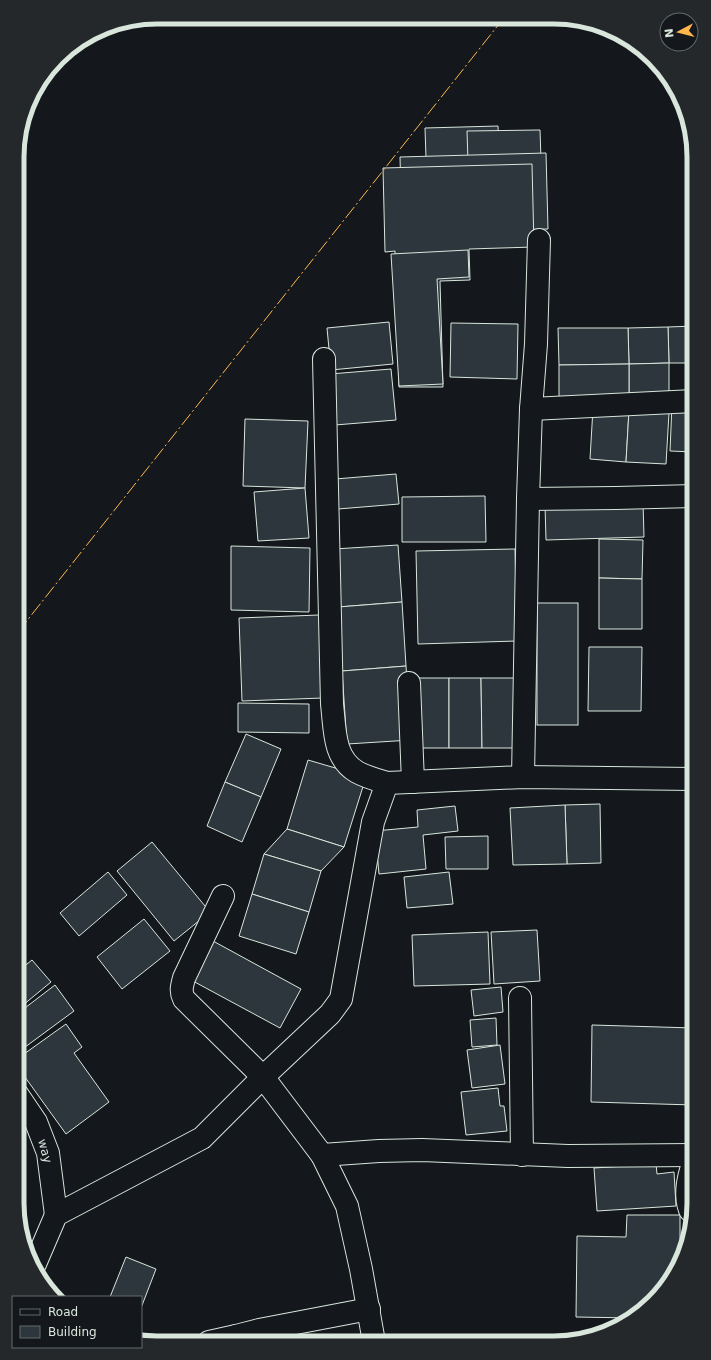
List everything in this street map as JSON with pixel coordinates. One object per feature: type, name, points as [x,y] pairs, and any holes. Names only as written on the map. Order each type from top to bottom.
[{"type":"street","points":[[523,777],[528,499],[531,409],[536,344],[539,240]]},
{"type":"street","points":[[324,359],[332,704],[338,750],[346,763],[357,772],[387,783],[523,777],[687,779]]},
{"type":"street","points":[[531,409],[687,401]]},
{"type":"street","points":[[528,499],[687,496]]},
{"type":"street","points":[[409,683],[413,782]]},
{"type":"street","points":[[37,1260],[56,1215],[202,1138],[263,1077],[330,1014],[341,999],[373,822],[387,783]]},
{"type":"street","points":[[223,896],[184,978],[181,994],[184,999],[263,1077],[322,1155],[347,1206],[369,1309],[373,1336]]},
{"type":"street","points":[[520,998],[522,1155]]},
{"type":"street","name":"way","points":[[24,1104],[36,1122],[48,1153],[56,1215]]},
{"type":"street","points":[[322,1155],[422,1150],[568,1156],[687,1155]]},
{"type":"street","points":[[687,1192],[687,1202]]},
{"type":"street","points":[[244,1336],[259,1330],[369,1309]]},
{"type":"building","points":[[498,126],[499,156],[426,158],[425,128]]},
{"type":"building","points":[[540,130],[541,160],[468,161],[467,131]]},
{"type":"building","points":[[546,153],[548,229],[402,233],[400,157]]},
{"type":"building","points":[[532,164],[534,247],[469,249],[470,280],[440,281],[443,387],[399,387],[395,251],[385,252],[383,168]]},
{"type":"building","points":[[468,250],[469,277],[437,279],[443,384],[399,386],[391,254]]},
{"type":"building","points":[[389,322],[393,364],[331,370],[327,328]]},
{"type":"building","points":[[451,323],[518,324],[517,379],[450,377]]},
{"type":"building","points":[[687,326],[687,363],[669,363],[668,327]]},
{"type":"building","points":[[668,327],[669,363],[629,364],[628,328]]},
{"type":"building","points":[[558,328],[628,328],[629,364],[559,365]]},
{"type":"building","points":[[669,363],[669,397],[629,397],[629,364]]},
{"type":"building","points":[[629,364],[629,397],[559,398],[559,365]]},
{"type":"building","points":[[391,369],[396,420],[335,425],[330,374]]},
{"type":"building","points":[[672,404],[687,405],[687,452],[670,451]]},
{"type":"building","points":[[593,408],[629,410],[626,462],[590,459]]},
{"type":"building","points":[[629,410],[669,413],[666,464],[626,462]]},
{"type":"building","points":[[245,419],[308,421],[305,488],[243,486]]},
{"type":"building","points":[[396,474],[399,504],[338,509],[335,479]]},
{"type":"building","points":[[305,488],[309,538],[258,541],[254,492]]},
{"type":"building","points":[[485,496],[486,542],[402,542],[402,497]]},
{"type":"building","points":[[643,502],[644,537],[546,540],[545,505]]},
{"type":"building","points":[[599,539],[643,540],[642,579],[599,578]]},
{"type":"building","points":[[398,545],[402,602],[338,607],[334,549]]},
{"type":"building","points":[[231,546],[310,548],[309,612],[231,610]]},
{"type":"building","points":[[515,549],[517,641],[418,644],[416,551]]},
{"type":"building","points":[[599,578],[642,579],[642,629],[599,629]]},
{"type":"building","points":[[402,602],[406,666],[342,671],[338,607]]},
{"type":"building","points":[[537,603],[578,603],[578,725],[537,725]]},
{"type":"building","points":[[319,615],[323,698],[242,701],[239,618]]},
{"type":"building","points":[[589,647],[642,647],[641,711],[588,711]]},
{"type":"building","points":[[406,666],[411,740],[347,744],[342,671]]},
{"type":"building","points":[[417,678],[449,678],[449,748],[417,748]]},
{"type":"building","points":[[449,678],[481,678],[482,748],[449,748]]},
{"type":"building","points":[[481,678],[521,678],[521,748],[482,748]]},
{"type":"building","points":[[238,703],[309,704],[309,733],[238,732]]},
{"type":"building","points":[[246,734],[281,749],[261,797],[225,782]]},
{"type":"building","points":[[308,760],[366,777],[344,847],[287,829]]},
{"type":"building","points":[[225,782],[261,797],[242,842],[207,826]]},
{"type":"building","points":[[600,804],[601,863],[567,864],[565,805]]},
{"type":"building","points":[[565,805],[567,864],[513,865],[510,808]]},
{"type":"building","points":[[455,806],[458,831],[423,835],[426,869],[379,874],[375,831],[418,827],[417,810]]},
{"type":"building","points":[[287,829],[344,847],[321,871],[264,854]]},
{"type":"building","points":[[488,836],[488,869],[446,869],[445,837]]},
{"type":"building","points":[[152,842],[210,912],[174,941],[117,871]]},
{"type":"building","points":[[264,854],[321,871],[309,912],[252,894]]},
{"type":"building","points":[[108,872],[127,895],[79,936],[60,913]]},
{"type":"building","points":[[449,872],[453,904],[407,908],[404,877]]},
{"type":"building","points":[[252,894],[309,912],[296,954],[239,936]]},
{"type":"building","points":[[144,919],[170,951],[122,989],[97,957]]},
{"type":"building","points":[[537,930],[540,981],[494,984],[491,932]]},
{"type":"building","points":[[488,932],[490,984],[414,986],[412,935]]},
{"type":"building","points":[[213,941],[301,989],[280,1028],[191,980]]},
{"type":"building","points":[[32,960],[51,982],[24,1004],[24,966]]},
{"type":"building","points":[[55,985],[74,1011],[24,1048],[24,1009]]},
{"type":"building","points":[[501,987],[503,1012],[474,1016],[471,990]]},
{"type":"building","points":[[496,1018],[497,1045],[472,1047],[470,1020]]},
{"type":"building","points":[[66,1024],[82,1047],[74,1053],[109,1102],[66,1134],[24,1076],[24,1054]]},
{"type":"building","points":[[592,1025],[687,1028],[687,1105],[591,1102]]},
{"type":"building","points":[[500,1045],[505,1084],[472,1088],[467,1050]]},
{"type":"building","points":[[498,1088],[500,1106],[504,1106],[507,1131],[466,1135],[461,1092]]},
{"type":"building","points":[[656,1164],[657,1174],[674,1172],[676,1206],[597,1211],[594,1168]]},
{"type":"building","points":[[627,1215],[680,1215],[681,1242],[677,1254],[660,1284],[648,1297],[635,1309],[621,1318],[576,1317],[577,1236],[626,1237]]},
{"type":"building","points":[[126,1257],[156,1269],[142,1305],[142,1296],[110,1296]]},
{"type":"power","points":[[24,624],[499,24]]}]
